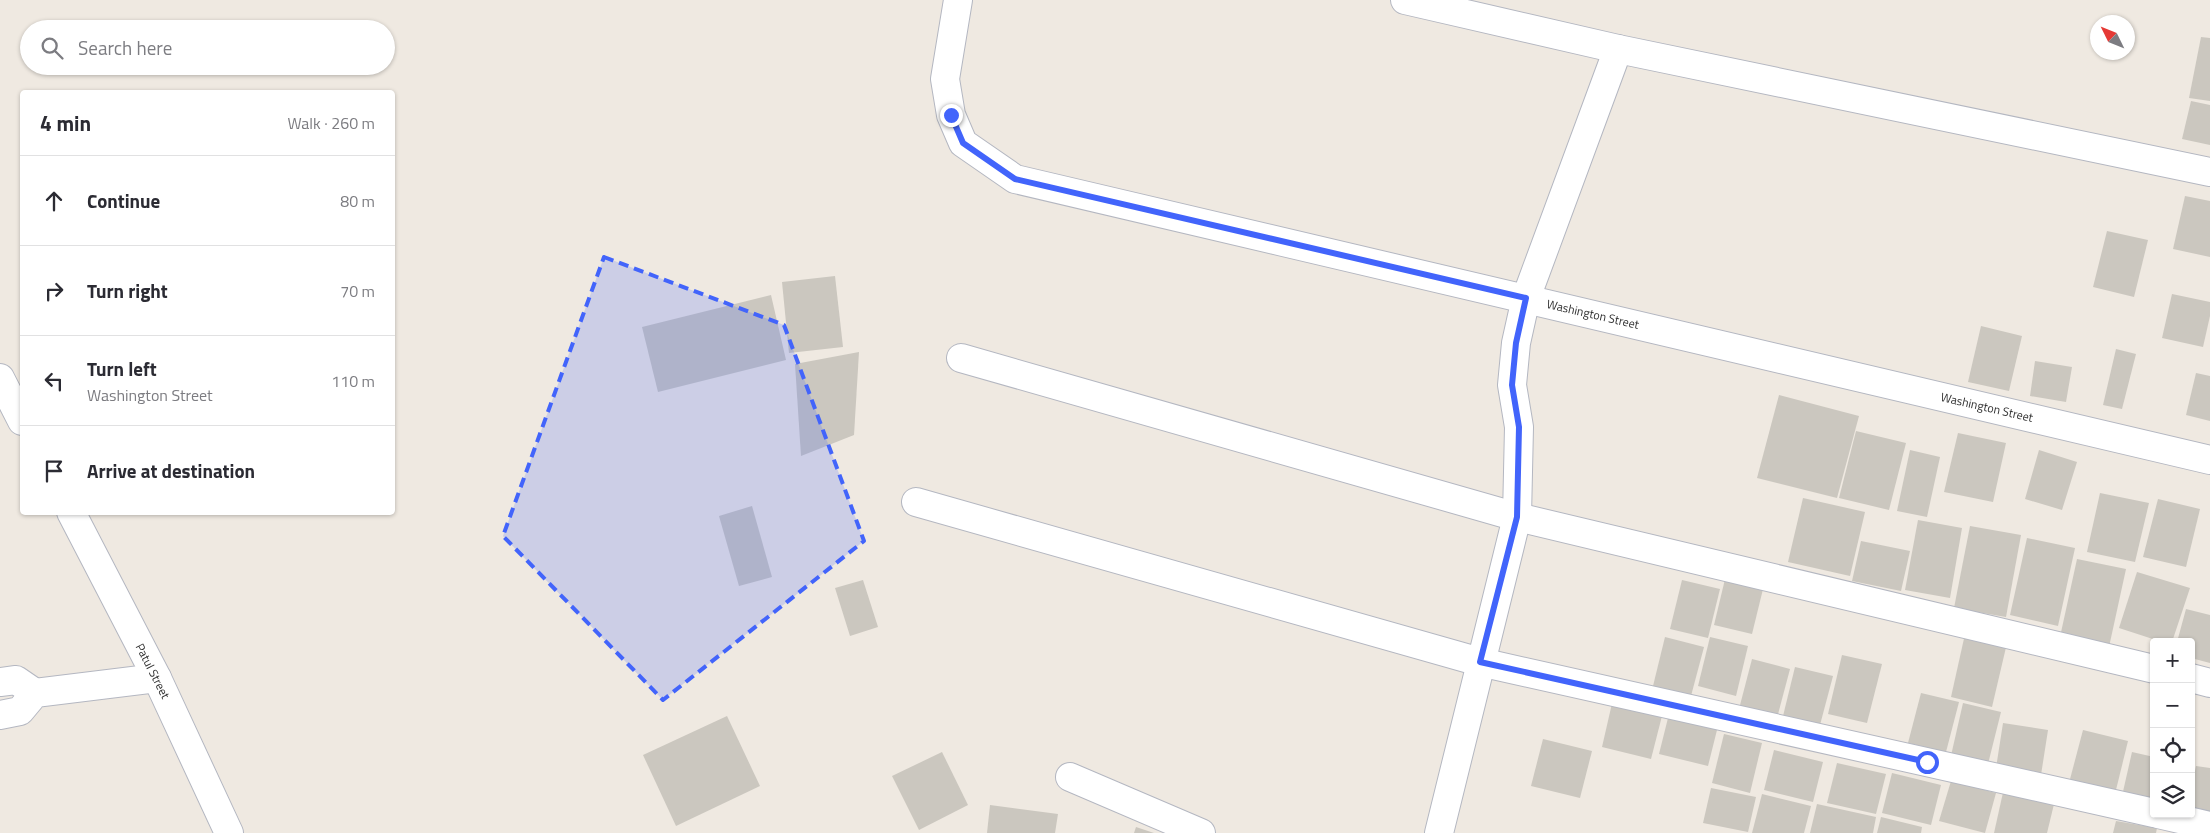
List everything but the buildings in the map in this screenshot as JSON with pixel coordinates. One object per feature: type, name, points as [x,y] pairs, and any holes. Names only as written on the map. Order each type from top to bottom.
[{"type":"street","name":"Washington Street","points":[[958,0],[945,79],[951,115],[963,143],[1015,179],[2210,460]]},
{"type":"street","points":[[1405,0],[1618,49],[2210,172]]},
{"type":"street","points":[[1439,833],[1517,517],[1519,427],[1512,385],[1516,343],[1526,298],[1618,49]]},
{"type":"street","points":[[961,358],[1517,517],[2150,668]]},
{"type":"street","points":[[0,378],[20,417]]},
{"type":"street","points":[[916,502],[1480,662],[2150,812]]},
{"type":"street","name":"Patul Street","points":[[73,515],[157,678],[229,833]]},
{"type":"street","points":[[0,682],[16,680],[35,693],[157,678]]},
{"type":"street","points":[[2195,679],[2210,683]]},
{"type":"street","points":[[0,715],[20,711],[35,693]]},
{"type":"street","points":[[1070,777],[1201,833]]},
{"type":"street","points":[[2175,818],[2210,826]]},
{"type":"highlighted area","points":[[604,257],[784,325],[864,541],[663,700],[503,536]]},
{"type":"route","points":[[951,115],[963,143],[1015,179],[1526,298],[1516,343],[1512,385],[1519,427],[1517,517],[1480,662],[1927,762]]}]
